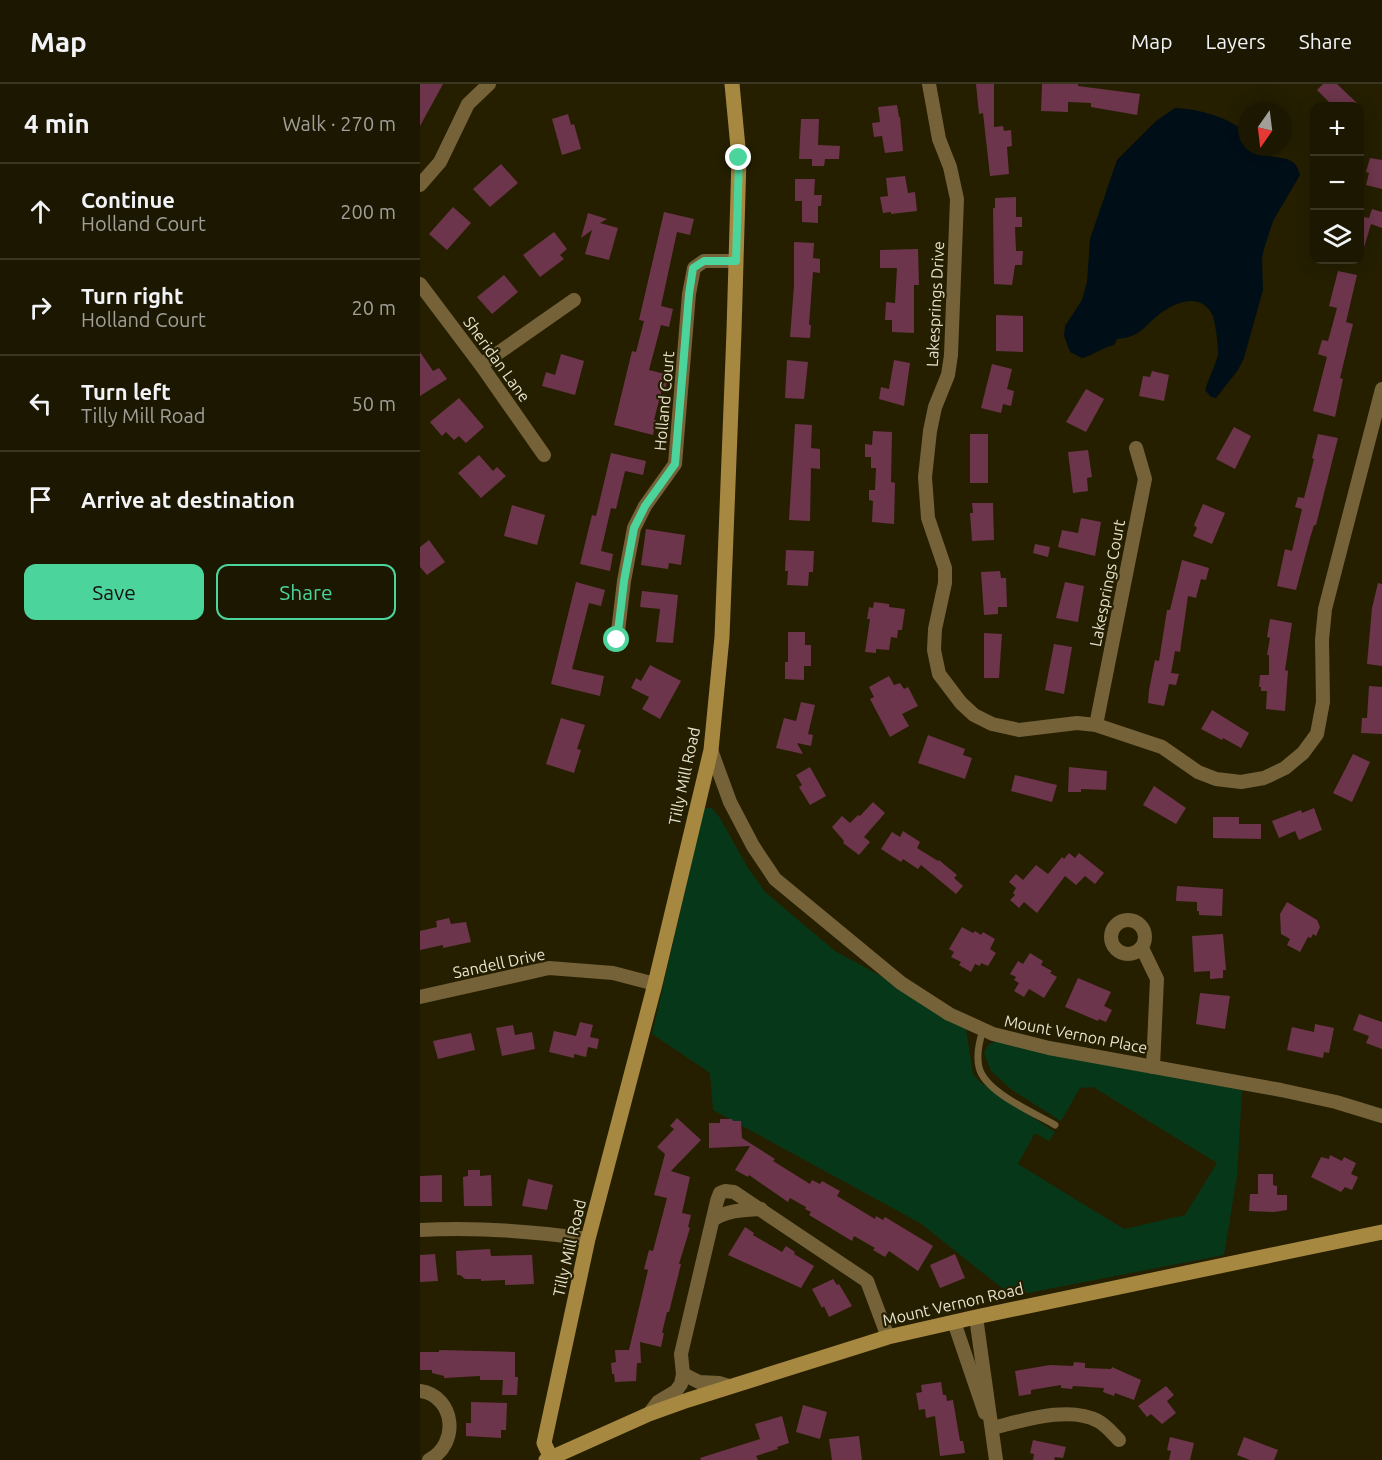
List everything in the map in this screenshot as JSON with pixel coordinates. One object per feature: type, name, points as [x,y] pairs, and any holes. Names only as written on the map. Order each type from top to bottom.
[{"type":"street","points":[[420,185],[440,162],[468,104],[489,84]]},
{"type":"street","name":"Tilly Mill Road","points":[[550,1459],[544,1443],[588,1239],[655,984],[711,750],[722,637],[736,261],[739,158],[732,84]]},
{"type":"street","name":"Lakesprings Drive","points":[[928,84],[939,139],[950,167],[957,199],[951,355],[948,375],[936,406],[930,431],[925,477],[928,518],[945,568],[945,584],[935,629],[934,650],[939,674],[961,703],[974,715],[992,724],[1019,730],[1077,723],[1096,725],[1162,747],[1198,772],[1224,780],[1241,782],[1264,778],[1285,768],[1302,753],[1317,734],[1323,702],[1322,640],[1325,609],[1382,389]]},
{"type":"street","name":"Holland Court","points":[[617,640],[624,581],[634,528],[645,506],[675,464],[693,268],[704,261],[736,261]]},
{"type":"street","name":"Sheridan Lane","points":[[420,284],[481,365],[544,455]]},
{"type":"street","points":[[481,365],[574,300]]},
{"type":"street","name":"Lakesprings Court","points":[[1096,725],[1145,479],[1136,448]]},
{"type":"street","name":"Mount Vernon Place","points":[[711,750],[730,802],[753,846],[775,879],[901,983],[949,1014],[993,1034],[1048,1048],[1336,1102],[1382,1116]]},
{"type":"street","points":[[1142,948],[1157,979],[1153,1066]]},
{"type":"street","name":"Sandell Drive","points":[[420,997],[549,968],[614,973],[655,984]]},
{"type":"street","points":[[650,1414],[658,1402],[676,1391],[681,1384],[683,1374],[681,1354],[720,1193],[725,1191],[734,1192],[758,1207],[867,1281],[888,1337]]},
{"type":"street","points":[[714,1219],[721,1215],[758,1207]]},
{"type":"street","points":[[420,1230],[479,1229],[543,1232],[588,1239]]},
{"type":"street","name":"Mount Vernon Road","points":[[550,1459],[650,1414],[729,1386],[888,1337],[1382,1232]]},
{"type":"street","points":[[976,1317],[996,1460]]},
{"type":"street","points":[[954,1322],[982,1406],[992,1428]]},
{"type":"street","points":[[683,1374],[699,1382],[729,1386]]},
{"type":"street","points":[[420,1391],[429,1392],[442,1401],[449,1417],[449,1439],[435,1457],[429,1460]]},
{"type":"street","points":[[992,1428],[1044,1415],[1082,1415],[1100,1421],[1119,1440]]},
{"type":"lane","points":[[983,1030],[978,1048],[979,1069],[991,1087],[1055,1125]]},
{"type":"green space","points":[[704,808],[712,808],[720,818],[748,868],[765,892],[835,951],[881,976],[952,1023],[966,1029],[973,1074],[981,1083],[1055,1132],[1049,1141],[1035,1133],[1018,1164],[1124,1229],[1185,1215],[1217,1163],[1093,1087],[1080,1088],[1061,1121],[1012,1090],[991,1071],[984,1053],[989,1044],[998,1041],[1242,1090],[1237,1176],[1224,1255],[1012,1296],[920,1223],[713,1110],[710,1073],[652,1034]]},
{"type":"shaded area","points":[[1175,108],[1204,112],[1222,118],[1238,127],[1238,156],[1268,156],[1287,159],[1297,167],[1300,175],[1273,221],[1264,249],[1263,290],[1244,358],[1238,370],[1216,398],[1211,397],[1205,390],[1218,355],[1215,328],[1212,314],[1200,303],[1193,301],[1177,304],[1162,312],[1136,334],[1117,339],[1114,345],[1082,358],[1070,352],[1064,336],[1065,326],[1082,300],[1087,282],[1090,239],[1117,160],[1156,121]]},
{"type":"building","points":[[420,84],[443,84],[420,126]]},
{"type":"building","points":[[976,84],[994,84],[994,127],[1003,126],[1004,131],[1011,130],[1012,146],[1007,147],[1009,174],[990,176],[983,113],[979,114]]},
{"type":"building","points":[[1042,84],[1078,84],[1078,86],[1140,94],[1137,115],[1091,107],[1091,103],[1068,102],[1068,112],[1041,111]]},
{"type":"building","points":[[1323,84],[1337,84],[1356,102],[1329,102],[1317,90]]},
{"type":"building","points":[[897,105],[903,151],[885,153],[882,136],[874,137],[872,123],[880,122],[878,107]]},
{"type":"building","points":[[568,114],[571,125],[574,124],[581,149],[562,155],[552,119]]},
{"type":"building","points":[[801,119],[819,119],[818,145],[840,146],[839,159],[825,159],[824,166],[812,166],[812,159],[799,159]]},
{"type":"building","points":[[1370,158],[1382,160],[1382,189],[1366,185],[1369,173],[1366,172]]},
{"type":"building","points":[[501,164],[518,183],[490,207],[473,189]]},
{"type":"building","points":[[905,176],[908,193],[915,192],[917,211],[883,213],[880,197],[888,196],[886,178]]},
{"type":"building","points":[[795,179],[815,179],[814,195],[822,195],[821,206],[818,206],[818,223],[802,222],[802,201],[795,201]]},
{"type":"building","points":[[1016,197],[1016,217],[1022,217],[1022,227],[1015,227],[1016,251],[1023,251],[1022,265],[1015,265],[1012,285],[994,284],[993,208],[995,208],[995,198]]},
{"type":"building","points":[[453,207],[471,223],[447,250],[429,234]]},
{"type":"building","points":[[1372,209],[1382,212],[1382,228],[1371,224],[1364,247],[1364,217],[1369,218]]},
{"type":"building","points":[[664,212],[694,219],[690,235],[677,232],[661,306],[673,309],[669,327],[661,325],[649,370],[669,375],[665,390],[662,389],[654,420],[656,420],[653,435],[614,425],[632,351],[636,352],[644,321],[639,320]]},
{"type":"building","points":[[588,213],[607,219],[600,223],[618,228],[609,260],[585,254],[592,230],[581,238]]},
{"type":"building","points":[[554,232],[567,249],[560,255],[564,259],[540,277],[523,255]]},
{"type":"building","points":[[794,242],[814,243],[813,258],[820,259],[820,273],[813,272],[810,338],[790,337],[794,286]]},
{"type":"building","points":[[918,249],[919,285],[914,285],[914,333],[892,332],[892,320],[885,320],[886,302],[895,303],[897,268],[880,268],[880,250]]},
{"type":"building","points":[[1338,271],[1357,275],[1346,322],[1353,324],[1340,378],[1343,379],[1335,417],[1313,411],[1327,357],[1318,354],[1322,340],[1328,341],[1337,308],[1329,306]]},
{"type":"building","points":[[504,275],[518,292],[492,314],[477,297]]},
{"type":"building","points":[[996,315],[1023,316],[1023,352],[996,351]]},
{"type":"building","points":[[420,352],[433,371],[439,368],[447,379],[420,396]]},
{"type":"building","points":[[561,354],[584,361],[575,395],[542,386],[546,372],[555,375]]},
{"type":"building","points":[[787,360],[808,362],[804,399],[785,398]]},
{"type":"building","points":[[894,360],[910,363],[904,406],[879,399],[881,387],[889,389]]},
{"type":"building","points":[[992,364],[1012,369],[1007,389],[1014,391],[1011,406],[1003,404],[1001,413],[981,408]]},
{"type":"building","points":[[1152,371],[1169,375],[1164,401],[1139,396],[1143,376],[1150,377]]},
{"type":"building","points":[[1086,389],[1104,399],[1086,432],[1066,422]]},
{"type":"building","points":[[459,398],[484,427],[466,443],[459,436],[454,440],[446,432],[442,436],[430,422]]},
{"type":"building","points":[[795,424],[812,425],[811,448],[820,449],[820,469],[811,468],[810,521],[789,520]]},
{"type":"building","points":[[1234,427],[1251,436],[1235,469],[1216,459]]},
{"type":"building","points":[[873,431],[892,432],[891,482],[895,483],[894,524],[872,522],[873,501],[869,500],[869,490],[875,490],[876,468],[871,468],[871,457],[865,457],[865,444],[872,445]]},
{"type":"building","points":[[970,434],[988,434],[988,483],[970,483]]},
{"type":"building","points":[[1318,434],[1338,438],[1316,525],[1314,525],[1296,590],[1277,586],[1285,549],[1292,551],[1302,509],[1295,507],[1298,497],[1304,498]]},
{"type":"building","points":[[1088,450],[1092,477],[1087,478],[1088,491],[1073,493],[1068,452]]},
{"type":"building","points":[[611,453],[646,461],[643,475],[625,471],[616,509],[611,508],[601,551],[613,554],[610,571],[580,564],[592,515],[596,516]]},
{"type":"building","points":[[479,455],[493,471],[497,467],[506,476],[481,498],[458,473]]},
{"type":"building","points":[[972,503],[993,503],[994,540],[972,541],[970,513],[973,513]]},
{"type":"building","points":[[1203,504],[1225,513],[1212,544],[1193,536],[1197,528],[1194,525]]},
{"type":"building","points":[[512,505],[545,515],[537,545],[504,536]]},
{"type":"building","points":[[1081,518],[1101,522],[1095,556],[1058,547],[1062,530],[1078,533]]},
{"type":"building","points":[[646,529],[685,535],[681,565],[669,563],[668,569],[641,565]]},
{"type":"building","points":[[429,540],[445,562],[427,575],[420,567],[420,547]]},
{"type":"building","points":[[1035,544],[1050,547],[1048,557],[1033,553]]},
{"type":"building","points":[[786,550],[814,551],[813,572],[809,572],[808,586],[787,585]]},
{"type":"building","points":[[1182,560],[1209,568],[1206,580],[1201,579],[1196,598],[1188,596],[1180,652],[1175,651],[1171,673],[1179,674],[1176,685],[1169,684],[1164,706],[1148,703],[1149,690],[1155,660],[1159,661],[1167,610],[1170,610]]},
{"type":"building","points":[[1000,571],[1001,578],[1006,578],[1007,607],[998,607],[998,614],[984,615],[981,572]]},
{"type":"building","points":[[576,582],[605,590],[601,606],[589,603],[572,669],[604,676],[600,696],[551,684]]},
{"type":"building","points":[[1065,582],[1084,586],[1078,622],[1056,618]]},
{"type":"building","points":[[1378,583],[1382,584],[1382,666],[1367,664],[1372,608]]},
{"type":"building","points":[[642,591],[678,595],[673,643],[656,642],[660,609],[640,607]]},
{"type":"building","points":[[874,602],[905,609],[902,630],[898,630],[897,638],[891,637],[889,650],[876,649],[876,653],[865,652],[870,619],[867,619],[869,607],[873,608]]},
{"type":"building","points":[[1270,619],[1292,623],[1285,670],[1288,671],[1285,711],[1266,709],[1267,691],[1261,691],[1259,687],[1260,675],[1269,675],[1269,655],[1267,655],[1270,638],[1267,637]]},
{"type":"building","points":[[788,632],[805,632],[805,645],[811,645],[811,666],[804,666],[804,680],[785,679],[785,662],[788,662]]},
{"type":"building","points":[[984,633],[1002,634],[999,678],[984,678]]},
{"type":"building","points":[[1054,644],[1072,647],[1064,694],[1045,690]]},
{"type":"building","points":[[650,665],[681,681],[660,719],[642,709],[649,697],[631,688],[636,678],[641,681]]},
{"type":"building","points":[[889,676],[894,685],[900,683],[904,689],[908,687],[918,706],[902,714],[909,726],[890,737],[870,699],[874,697],[869,687]]},
{"type":"building","points":[[1369,686],[1382,687],[1382,734],[1361,733],[1362,718],[1367,718]]},
{"type":"building","points":[[801,702],[815,705],[808,734],[813,735],[811,746],[797,743],[803,754],[776,748],[784,718],[796,721]]},
{"type":"building","points":[[1212,710],[1249,733],[1241,748],[1201,729]]},
{"type":"building","points":[[561,718],[585,725],[577,749],[581,750],[574,773],[546,764]]},
{"type":"building","points":[[928,735],[965,749],[963,755],[972,758],[965,779],[918,763]]},
{"type":"building","points":[[1353,754],[1370,762],[1352,802],[1333,793]]},
{"type":"building","points":[[810,767],[826,796],[810,805],[799,787],[802,785],[796,775]]},
{"type":"building","points":[[1069,767],[1107,771],[1106,790],[1081,789],[1081,792],[1068,792]]},
{"type":"building","points":[[1015,775],[1057,785],[1052,802],[1011,791]]},
{"type":"building","points":[[1154,786],[1186,808],[1176,824],[1143,805]]},
{"type":"building","points":[[873,802],[885,813],[864,837],[870,842],[859,855],[843,843],[844,841],[832,827],[842,816],[850,823]]},
{"type":"building","points":[[1314,808],[1322,830],[1299,840],[1295,831],[1279,838],[1272,821],[1301,810],[1302,813]]},
{"type":"building","points":[[1213,817],[1239,817],[1239,824],[1261,824],[1261,839],[1213,838]]},
{"type":"building","points":[[903,831],[920,842],[917,848],[939,860],[957,875],[954,878],[963,886],[956,894],[921,865],[918,869],[903,859],[901,862],[881,849],[892,832],[900,837]]},
{"type":"building","points":[[1069,853],[1075,858],[1079,853],[1104,873],[1095,884],[1085,876],[1076,885],[1065,876],[1037,913],[1024,902],[1019,908],[1010,900],[1015,895],[1013,893],[1016,888],[1009,882],[1016,874],[1023,880],[1036,865],[1048,874],[1062,857],[1064,859]]},
{"type":"building","points":[[1177,886],[1223,889],[1222,916],[1199,915],[1197,902],[1176,901]]},
{"type":"building","points":[[1287,902],[1317,920],[1320,927],[1316,936],[1313,934],[1311,938],[1308,937],[1300,952],[1287,945],[1290,939],[1281,934],[1280,914]]},
{"type":"building","points":[[449,918],[451,924],[466,922],[471,942],[420,950],[420,931],[437,927],[436,921]]},
{"type":"building","points":[[962,927],[981,935],[983,932],[995,939],[990,949],[996,953],[988,966],[981,963],[980,966],[975,964],[971,972],[959,965],[961,962],[951,957],[954,952],[949,949]]},
{"type":"building","points":[[1223,934],[1226,970],[1223,970],[1223,978],[1210,979],[1210,971],[1194,972],[1192,936]]},
{"type":"building","points":[[1030,953],[1043,961],[1041,965],[1057,977],[1044,998],[1029,989],[1024,997],[1014,991],[1019,983],[1014,980],[1016,977],[1010,974],[1018,961],[1023,964]]},
{"type":"building","points":[[1078,978],[1111,992],[1104,1006],[1112,1010],[1106,1022],[1099,1019],[1098,1021],[1065,1007]]},
{"type":"building","points":[[1200,993],[1230,996],[1225,1029],[1196,1024]]},
{"type":"building","points":[[1359,1014],[1382,1022],[1382,1049],[1366,1043],[1369,1036],[1353,1030]]},
{"type":"building","points":[[580,1022],[593,1025],[590,1037],[599,1039],[597,1049],[588,1047],[586,1057],[574,1054],[574,1058],[549,1052],[554,1031],[576,1036]]},
{"type":"building","points":[[1315,1024],[1334,1028],[1329,1053],[1324,1052],[1323,1058],[1287,1050],[1292,1027],[1314,1032]]},
{"type":"building","points":[[513,1025],[515,1035],[532,1032],[535,1049],[502,1056],[496,1028]]},
{"type":"building","points":[[471,1033],[475,1050],[438,1059],[433,1041]]},
{"type":"building","points":[[677,1118],[701,1140],[671,1171],[690,1177],[682,1213],[691,1215],[688,1227],[690,1228],[679,1264],[681,1264],[669,1312],[667,1312],[661,1347],[640,1342],[641,1363],[637,1363],[636,1381],[615,1382],[611,1363],[616,1362],[615,1350],[629,1350],[648,1270],[644,1269],[649,1250],[653,1251],[667,1198],[654,1195],[665,1154],[657,1147],[674,1129],[670,1126]]},
{"type":"building","points":[[720,1119],[741,1121],[742,1138],[810,1184],[812,1180],[820,1184],[822,1181],[840,1191],[837,1196],[875,1219],[876,1216],[883,1220],[885,1217],[933,1246],[918,1271],[889,1251],[885,1257],[873,1250],[875,1248],[854,1236],[852,1241],[809,1215],[811,1212],[805,1209],[806,1207],[790,1198],[788,1202],[749,1175],[748,1177],[735,1170],[750,1146],[709,1148],[709,1123],[720,1123]]},
{"type":"building","points":[[1330,1155],[1342,1161],[1344,1157],[1356,1163],[1351,1174],[1358,1177],[1352,1190],[1345,1187],[1341,1192],[1311,1177],[1321,1157],[1329,1159]]},
{"type":"building","points":[[468,1170],[480,1170],[480,1176],[491,1175],[492,1206],[464,1206],[463,1177],[468,1176]]},
{"type":"building","points":[[1258,1174],[1273,1174],[1273,1185],[1277,1186],[1277,1195],[1287,1195],[1287,1210],[1249,1211],[1250,1194],[1258,1194]]},
{"type":"building","points":[[442,1175],[442,1202],[420,1202],[420,1176]]},
{"type":"building","points":[[528,1179],[553,1185],[547,1210],[522,1206]]},
{"type":"building","points":[[745,1227],[754,1233],[753,1235],[782,1252],[786,1246],[795,1252],[794,1254],[814,1266],[801,1288],[728,1255]]},
{"type":"building","points":[[490,1249],[491,1256],[532,1255],[534,1284],[505,1285],[505,1280],[481,1281],[481,1279],[465,1279],[457,1275],[456,1251]]},
{"type":"building","points":[[435,1254],[438,1281],[420,1282],[420,1255]]},
{"type":"building","points":[[955,1254],[965,1278],[940,1288],[930,1265]]},
{"type":"building","points":[[833,1279],[837,1285],[839,1284],[852,1306],[829,1317],[812,1289]]},
{"type":"building","points":[[439,1350],[515,1352],[515,1377],[518,1377],[517,1395],[502,1395],[503,1380],[480,1380],[480,1376],[444,1378],[444,1376],[432,1373],[432,1370],[420,1370],[420,1352],[439,1352]]},
{"type":"building","points":[[1074,1362],[1085,1363],[1085,1368],[1111,1369],[1112,1367],[1141,1380],[1134,1400],[1115,1393],[1114,1396],[1103,1392],[1104,1388],[1073,1386],[1072,1389],[1061,1388],[1061,1385],[1031,1390],[1031,1394],[1019,1396],[1015,1371],[1050,1365],[1073,1366]]},
{"type":"building","points":[[941,1382],[943,1395],[946,1395],[947,1401],[953,1400],[960,1441],[963,1441],[965,1453],[940,1456],[935,1416],[926,1418],[925,1409],[919,1410],[916,1393],[922,1392],[921,1385]]},
{"type":"building","points":[[1166,1386],[1174,1395],[1167,1401],[1176,1413],[1162,1424],[1151,1414],[1147,1417],[1138,1406]]},
{"type":"building","points":[[471,1402],[507,1403],[506,1430],[501,1430],[501,1438],[466,1436],[466,1423],[471,1423]]},
{"type":"building","points":[[803,1405],[827,1412],[820,1439],[796,1432]]},
{"type":"building","points":[[782,1416],[789,1443],[756,1456],[758,1460],[701,1460],[700,1458],[760,1439],[755,1424]]},
{"type":"building","points":[[859,1436],[862,1460],[832,1460],[829,1439]]},
{"type":"building","points":[[1170,1437],[1194,1443],[1190,1460],[1169,1460],[1171,1451],[1167,1450]]},
{"type":"building","points":[[1244,1437],[1278,1450],[1274,1460],[1250,1460],[1237,1455]]},
{"type":"building","points":[[1033,1440],[1066,1447],[1063,1458],[1033,1460],[1034,1454],[1030,1453]]},
{"type":"route","points":[[617,640],[624,581],[634,528],[645,506],[675,464],[693,268],[704,261],[736,261],[739,158]]}]
